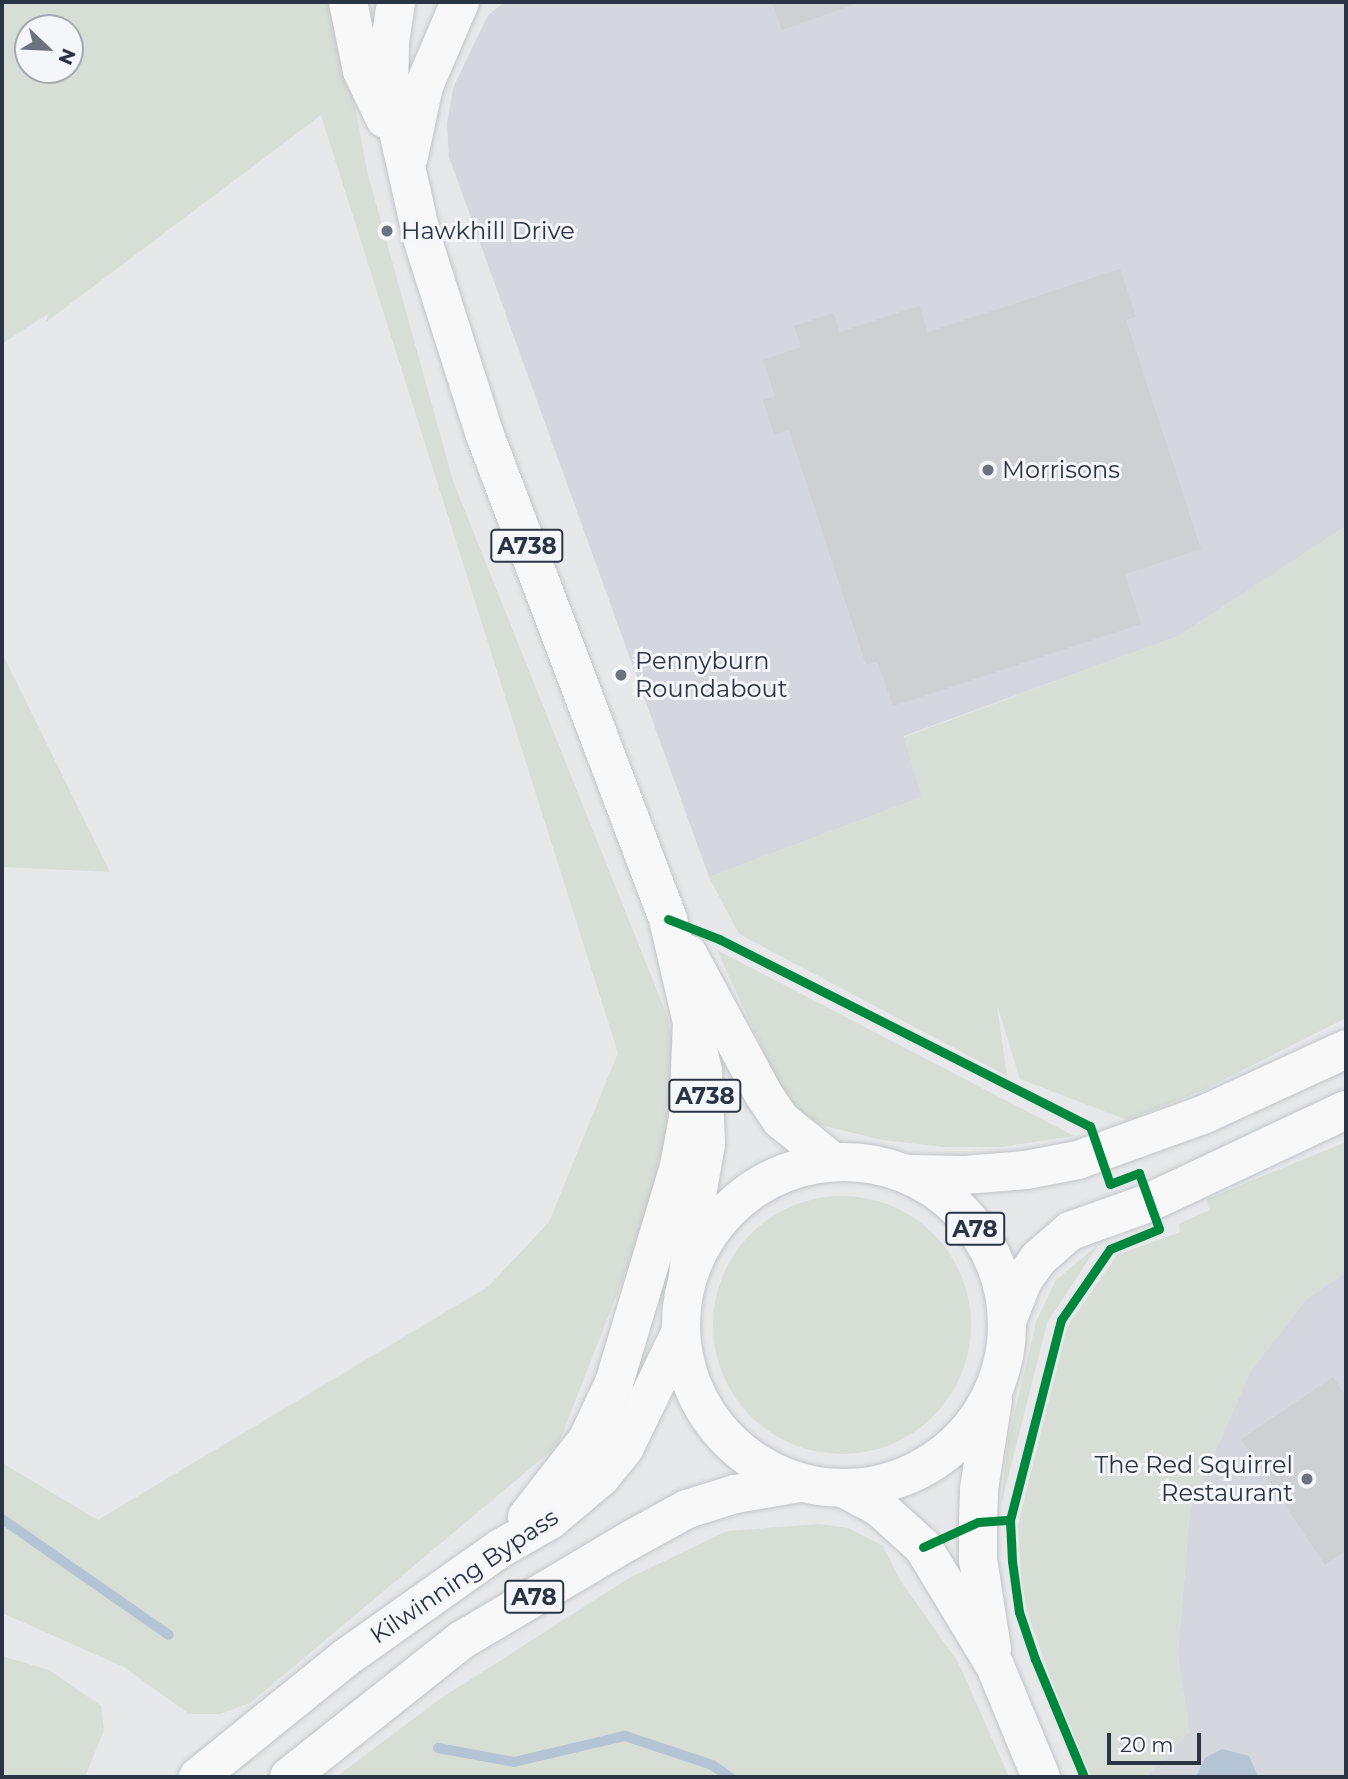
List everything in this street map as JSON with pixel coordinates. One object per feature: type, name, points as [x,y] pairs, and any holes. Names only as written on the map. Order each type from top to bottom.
[{"type":"main road","points":[[348,2],[362,71],[407,165]]},
{"type":"main road","name":"A738","points":[[396,2],[390,42],[389,90],[422,238],[485,435],[668,919],[692,1023],[703,1071],[707,1121],[688,1276]]},
{"type":"main road","name":"A738","points":[[407,165],[424,86],[449,22],[460,2]]},
{"type":"main road","name":"A738","points":[[668,919],[764,1095],[781,1120],[833,1162]]},
{"type":"main road","points":[[501,1548],[587,1440],[614,1383],[679,1166],[688,1118],[692,1023]]},
{"type":"main road","name":"A78","points":[[906,1174],[965,1175],[1026,1170],[1078,1160],[1205,1114],[1346,1049]]},
{"type":"main road","name":"A78","points":[[1007,1321],[1023,1280],[1038,1259],[1070,1231],[1148,1203],[1346,1110]]},
{"type":"main road","name":"A78","points":[[833,1162],[877,1165],[906,1174],[933,1188],[958,1207],[980,1234],[996,1266],[1004,1290],[1007,1321],[1005,1348],[996,1384],[974,1423],[938,1459],[897,1480],[845,1489],[800,1483],[768,1471],[734,1447],[712,1422],[688,1374],[680,1333],[688,1276],[698,1251],[716,1223],[735,1203],[778,1175],[804,1166],[833,1162]]},
{"type":"main road","name":"Kilwinning Bypass","points":[[198,1777],[344,1659],[501,1548],[550,1520],[601,1477],[631,1436],[680,1333]]},
{"type":"main road","points":[[995,1666],[978,1560],[978,1522],[984,1448],[996,1384]]},
{"type":"main road","name":"A78","points":[[294,1773],[462,1640],[627,1542],[687,1509],[735,1494],[800,1483]]},
{"type":"main road","points":[[845,1489],[880,1508],[923,1547],[995,1666],[1041,1777]]},
{"type":"shaded area","points":[[2,2],[336,2],[367,171],[453,481],[668,1018],[679,1076],[660,1184],[558,1445],[250,1703],[220,1714],[189,1714],[124,1667],[2,1613],[2,1463],[98,1520],[489,1286],[549,1222],[618,1053],[321,115],[45,323],[49,313],[2,344]]},
{"type":"shaded area","points":[[505,2],[1346,2],[1346,526],[1179,636],[904,736],[922,797],[709,877],[449,157],[447,123],[453,88],[488,15]]},
{"type":"shaded area","points":[[1346,526],[1346,1018],[1199,1092],[1127,1120],[1020,1079],[997,1005],[1007,1076],[739,934],[709,877],[922,797],[904,737],[1179,636]]},
{"type":"shaded area","points":[[2,653],[110,872],[2,867]]},
{"type":"shaded area","points":[[717,950],[1074,1136],[1001,1147],[944,1147],[882,1140],[817,1124],[799,1112],[783,1094]]},
{"type":"shaded area","points":[[1346,1142],[1346,1272],[1306,1299],[1250,1372],[1190,1509],[1178,1654],[1189,1732],[1146,1777],[1091,1777],[1049,1674],[1027,1611],[1021,1577],[1018,1525],[1067,1327],[1117,1255],[1180,1232],[1179,1224],[1209,1210],[1207,1199]]},
{"type":"shaded area","points":[[829,1196],[855,1196],[879,1201],[903,1211],[924,1225],[942,1243],[956,1264],[966,1288],[971,1325],[969,1350],[956,1386],[942,1407],[924,1425],[903,1439],[879,1449],[855,1454],[829,1454],[805,1449],[781,1439],[760,1425],[742,1407],[728,1386],[718,1362],[713,1338],[713,1312],[718,1288],[728,1264],[742,1243],[760,1225],[781,1211],[805,1201]]},
{"type":"shaded area","points":[[1099,1244],[1047,1323],[1001,1505],[1008,1441],[1036,1322],[1056,1280]]},
{"type":"shaded area","points":[[1346,1272],[1346,1777],[1146,1777],[1189,1732],[1178,1654],[1190,1509],[1250,1372],[1306,1299]]},
{"type":"shaded area","points":[[819,1524],[848,1528],[883,1546],[900,1580],[958,1662],[1009,1777],[336,1777],[440,1699],[629,1578],[727,1531]]},
{"type":"shaded area","points":[[2,1656],[49,1670],[101,1706],[104,1730],[85,1777],[2,1777]]},
{"type":"water","points":[[1222,1749],[1249,1756],[1258,1777],[1196,1777],[1205,1758]]},
{"type":"building","points":[[772,2],[861,2],[782,30]]},
{"type":"building","name":"Morrisons","points":[[1120,269],[1136,317],[1126,320],[1201,549],[1125,574],[1141,624],[893,706],[877,661],[866,665],[789,430],[774,435],[763,400],[775,396],[763,360],[801,347],[794,326],[833,313],[840,332],[919,306],[928,332]]},
{"type":"building","name":"The Red Squirrel Restaurant","points":[[1333,1377],[1346,1397],[1346,1550],[1325,1565],[1241,1439]]},
{"type":"waterway","points":[[2,1519],[169,1635]]},
{"type":"waterway","points":[[438,1748],[514,1762],[625,1736],[712,1765],[730,1777]]},
{"type":"cycle path","points":[[668,919],[719,939],[1090,1126],[1110,1184],[1139,1173],[1159,1229],[1110,1249],[1061,1320],[1010,1520],[1019,1612],[1035,1659],[1084,1777]]},
{"type":"cycle path","points":[[923,1547],[978,1522],[1010,1520]]},
{"type":"place","name":"Hawkhill Drive","points":[[387,231]]},
{"type":"place","name":"Morrisons","points":[[988,470]]},
{"type":"place","name":"Pennyburn Roundabout","points":[[621,675]]},
{"type":"place","name":"The Red Squirrel Restaurant","points":[[1307,1479]]}]
